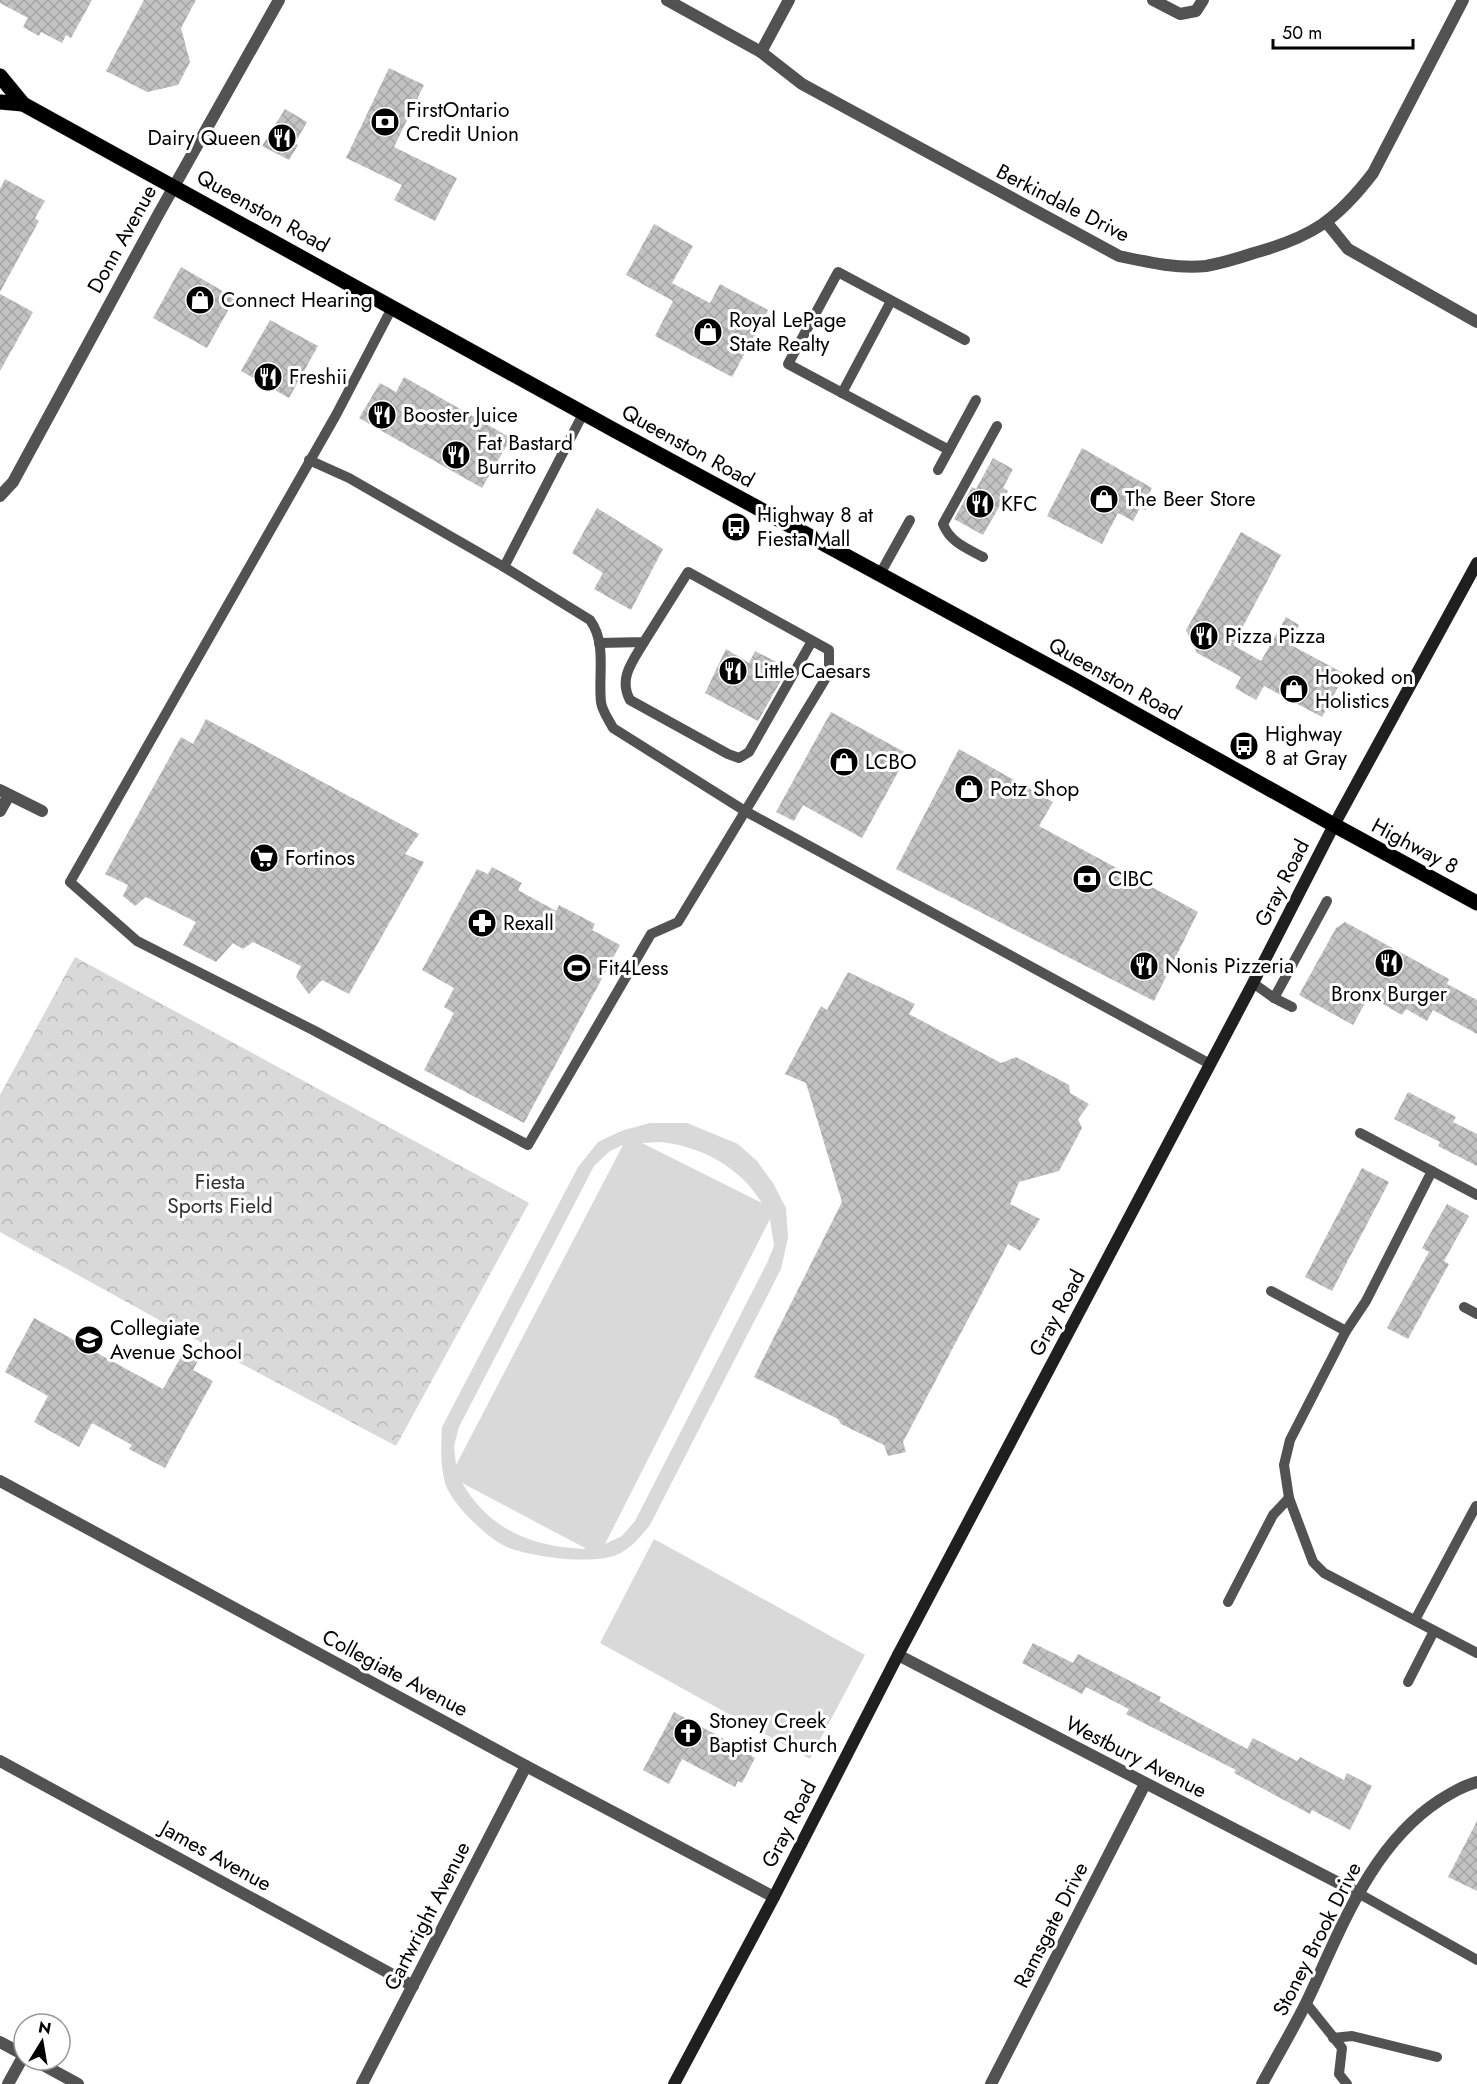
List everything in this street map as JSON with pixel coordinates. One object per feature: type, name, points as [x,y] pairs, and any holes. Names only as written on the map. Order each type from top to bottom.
[{"type":"main road","name":"Queenston Road","points":[[0,76],[23,104],[1074,679],[1334,825]]},
{"type":"main road","name":"Queenston Road","points":[[0,102],[23,104]]},
{"type":"main road","name":"Gray Road","points":[[674,2084],[1334,825],[1477,563]]},
{"type":"main road","name":"Highway 8","points":[[1334,825],[1477,903]]},
{"type":"street","name":"Donn Avenue","points":[[0,496],[13,482],[174,186],[279,0]]},
{"type":"street","name":"Berkindale Drive","points":[[667,0],[761,52],[802,84],[1119,256],[1163,265],[1204,266],[1274,248],[1301,238],[1327,223],[1355,197],[1373,173],[1463,0]]},
{"type":"street","points":[[761,52],[789,0]]},
{"type":"street","points":[[1153,0],[1180,14],[1196,11],[1203,0]]},
{"type":"street","points":[[1327,223],[1348,249],[1477,322]]},
{"type":"street","points":[[0,811],[4,792],[42,811]]},
{"type":"street","name":"Collegiate Avenue","points":[[0,1481],[526,1766],[774,1897]]},
{"type":"street","name":"Westbury Avenue","points":[[898,1655],[1358,1893]]},
{"type":"street","name":"James Avenue","points":[[0,1761],[413,1986]]},
{"type":"street","name":"Cartwright Avenue","points":[[362,2084],[526,1766]]},
{"type":"street","name":"Stoney Brook Drive","points":[[1262,2084],[1306,2003],[1358,1893],[1404,1828],[1424,1811],[1463,1786],[1477,1782]]},
{"type":"street","name":"Ramsgate Drive","points":[[991,2084],[1145,1784]]},
{"type":"street","points":[[56,2072],[78,2084]]},
{"type":"lane","points":[[949,450],[788,364],[838,272],[965,340]]},
{"type":"lane","points":[[842,393],[891,301]]},
{"type":"lane","points":[[393,306],[336,415],[70,882],[137,941],[313,1030],[528,1145],[651,934],[678,922],[829,673],[829,650],[688,572],[644,642],[624,680],[625,691],[630,700],[739,758],[749,752],[812,641]]},
{"type":"lane","points":[[938,470],[976,400]]},
{"type":"lane","points":[[504,567],[584,412]]},
{"type":"lane","points":[[983,557],[955,542],[947,534],[943,524],[997,426]]},
{"type":"lane","points":[[309,460],[349,478],[504,567],[590,620],[597,629],[599,643],[601,705],[613,728],[745,811],[1210,1064]]},
{"type":"lane","points":[[880,574],[910,520]]},
{"type":"lane","points":[[599,643],[644,642]]},
{"type":"lane","points":[[1274,998],[1327,901]]},
{"type":"lane","points":[[1253,983],[1292,1007]]},
{"type":"lane","points":[[1360,1133],[1477,1195]]},
{"type":"lane","points":[[1432,1171],[1366,1300],[1346,1331],[1290,1440],[1284,1465],[1289,1498],[1313,1562],[1324,1573],[1477,1653]]},
{"type":"lane","points":[[1271,1291],[1346,1331]]},
{"type":"lane","points":[[1464,1307],[1477,1314]]},
{"type":"lane","points":[[1228,1602],[1273,1515],[1289,1498]]},
{"type":"lane","points":[[1415,1620],[1476,1506]]},
{"type":"lane","points":[[1408,1682],[1434,1631]]},
{"type":"lane","points":[[1358,1893],[1477,1960]]},
{"type":"lane","points":[[1306,2003],[1342,2048],[1339,2073],[1347,2084]]},
{"type":"lane","points":[[1333,2038],[1352,2036],[1437,2057]]},
{"type":"green space","name":"Fiesta Sports Field","points":[[75,957],[529,1203],[396,1446],[0,1232],[0,1095]]},
{"type":"green space","points":[[650,1123],[687,1123],[738,1144],[757,1161],[773,1183],[786,1208],[788,1238],[781,1269],[650,1525],[626,1549],[605,1558],[578,1559],[531,1554],[499,1543],[472,1521],[456,1503],[444,1479],[441,1456],[442,1427],[578,1167],[598,1142],[621,1131]],"holes":[[[642,1143],[675,1144],[718,1160],[743,1179],[762,1203]],[[623,1145],[456,1465],[454,1446],[459,1427],[594,1166],[610,1151]],[[770,1219],[774,1246],[767,1263],[635,1521],[622,1536],[605,1544]],[[462,1483],[585,1549],[547,1544],[514,1533],[499,1524],[473,1499]]]},
{"type":"green space","points":[[654,1539],[865,1655],[810,1759],[600,1643]]},
{"type":"building","points":[[0,0],[92,0],[71,38],[66,35],[62,43],[41,32],[39,36],[23,27],[28,18],[0,3]]},
{"type":"building","points":[[144,0],[196,0],[181,28],[190,62],[178,85],[147,92],[106,71]]},
{"type":"building","points":[[389,68],[424,85],[394,147],[457,178],[435,221],[394,200],[402,185],[346,158]]},
{"type":"building","name":"Dairy Queen","points":[[285,109],[307,122],[295,143],[298,145],[289,160],[262,146]]},
{"type":"building","points":[[5,179],[45,201],[35,218],[39,221],[0,292],[0,189]]},
{"type":"building","points":[[654,224],[693,246],[672,283],[710,303],[720,284],[768,310],[732,377],[655,336],[673,301],[626,275]]},
{"type":"building","points":[[181,267],[235,298],[207,348],[153,318]]},
{"type":"building","points":[[0,294],[33,312],[0,371]]},
{"type":"building","points":[[270,320],[318,346],[289,398],[241,371]]},
{"type":"building","points":[[404,377],[511,438],[482,488],[359,418],[380,383],[396,392]]},
{"type":"building","name":"The Beer Store","points":[[1082,448],[1152,488],[1149,494],[1153,503],[1145,510],[1140,508],[1133,521],[1118,513],[1102,544],[1047,516]]},
{"type":"building","name":"KFC","points":[[993,458],[1013,469],[1003,488],[1008,491],[983,535],[954,519],[972,487],[976,489]]},
{"type":"building","points":[[597,508],[663,549],[631,610],[594,589],[603,573],[572,553]]},
{"type":"building","points":[[1241,532],[1281,555],[1233,645],[1261,661],[1286,617],[1299,625],[1289,644],[1345,674],[1322,717],[1264,686],[1256,700],[1235,688],[1241,677],[1197,653],[1186,630]]},
{"type":"building","points":[[726,649],[749,663],[755,651],[788,668],[758,721],[705,693]]},
{"type":"building","points":[[831,712],[908,754],[862,838],[803,805],[794,821],[776,812]]},
{"type":"building","name":"Fortinos","points":[[206,719],[419,834],[405,854],[424,862],[349,994],[322,980],[309,994],[296,977],[301,966],[253,942],[243,949],[233,943],[216,962],[183,945],[196,922],[146,897],[135,906],[123,896],[128,885],[105,874],[181,737],[193,744]]},
{"type":"building","points":[[959,749],[1053,802],[1039,826],[1198,912],[1154,1001],[896,869]]},
{"type":"building","points":[[492,867],[522,883],[518,890],[556,911],[559,905],[595,924],[592,930],[620,945],[524,1123],[424,1070],[454,1013],[444,1007],[454,988],[422,970],[477,869],[488,874]]},
{"type":"building","points":[[1345,922],[1449,979],[1447,984],[1477,1000],[1477,1034],[1433,1010],[1427,1021],[1406,1009],[1402,1015],[1369,996],[1353,1025],[1299,995],[1336,928]]},
{"type":"building","points":[[848,972],[915,1004],[909,1014],[1001,1063],[1016,1057],[1069,1085],[1070,1093],[1089,1104],[1078,1119],[1082,1128],[1059,1171],[1019,1182],[1010,1204],[1040,1219],[1020,1251],[1008,1244],[903,1442],[906,1452],[888,1456],[884,1445],[754,1377],[842,1202],[806,1083],[785,1074],[821,1006],[827,1010]]},
{"type":"building","points":[[1408,1092],[1456,1117],[1453,1122],[1477,1134],[1477,1166],[1438,1146],[1440,1142],[1394,1119]]},
{"type":"building","points":[[1362,1168],[1389,1182],[1332,1291],[1305,1277]]},
{"type":"building","points":[[1447,1204],[1469,1216],[1444,1261],[1449,1264],[1408,1339],[1387,1328],[1429,1252],[1422,1248]]},
{"type":"building","points":[[34,1318],[74,1340],[79,1332],[93,1339],[88,1348],[163,1389],[183,1353],[198,1361],[193,1370],[213,1381],[165,1468],[129,1449],[132,1445],[92,1423],[79,1447],[34,1422],[48,1396],[5,1372]]},
{"type":"building","points":[[1033,1643],[1073,1663],[1078,1654],[1161,1697],[1159,1701],[1247,1749],[1253,1738],[1297,1761],[1300,1757],[1344,1780],[1347,1773],[1372,1786],[1350,1830],[1312,1810],[1310,1814],[1234,1773],[1236,1770],[1126,1714],[1129,1709],[1086,1687],[1082,1694],[1022,1663]]},
{"type":"building","name":"Stoney Creek Baptist Church","points":[[674,1712],[752,1754],[751,1756],[755,1758],[742,1783],[738,1781],[735,1787],[682,1759],[669,1784],[643,1770]]},
{"type":"building","points":[[1477,1821],[1477,1891],[1448,1877]]},
{"type":"place","name":"FirstOntario Credit Union","points":[[385,122]]},
{"type":"place","name":"Dairy Queen","points":[[282,138]]},
{"type":"place","name":"Connect Hearing","points":[[200,300]]},
{"type":"place","name":"Royal LePage State Realty","points":[[708,332]]},
{"type":"place","name":"Freshii","points":[[268,377]]},
{"type":"place","name":"Booster Juice","points":[[382,415]]},
{"type":"place","name":"Fat Bastard Burrito","points":[[456,455]]},
{"type":"place","name":"The Beer Store","points":[[1104,499]]},
{"type":"place","name":"KFC","points":[[980,504]]},
{"type":"place","name":"Highway 8 at Fiesta Mall","points":[[736,527]]},
{"type":"place","name":"Pizza Pizza","points":[[1204,636]]},
{"type":"place","name":"Little Caesars","points":[[733,671]]},
{"type":"place","name":"Hooked on Holistics","points":[[1294,689]]},
{"type":"place","name":"Highway 8 at Gray","points":[[1244,746]]},
{"type":"place","name":"LCBO","points":[[844,762]]},
{"type":"place","name":"Potz Shop","points":[[969,789]]},
{"type":"place","name":"Fortinos","points":[[264,858]]},
{"type":"place","name":"CIBC","points":[[1087,879]]},
{"type":"place","name":"Rexall","points":[[482,923]]},
{"type":"place","name":"Bronx Burger","points":[[1389,963]]},
{"type":"place","name":"Nonis Pizzeria","points":[[1144,966]]},
{"type":"place","name":"Fit4Less","points":[[577,968]]},
{"type":"place","name":"Collegiate Avenue School","points":[[89,1340]]},
{"type":"place","name":"Stoney Creek Baptist Church","points":[[688,1733]]}]
